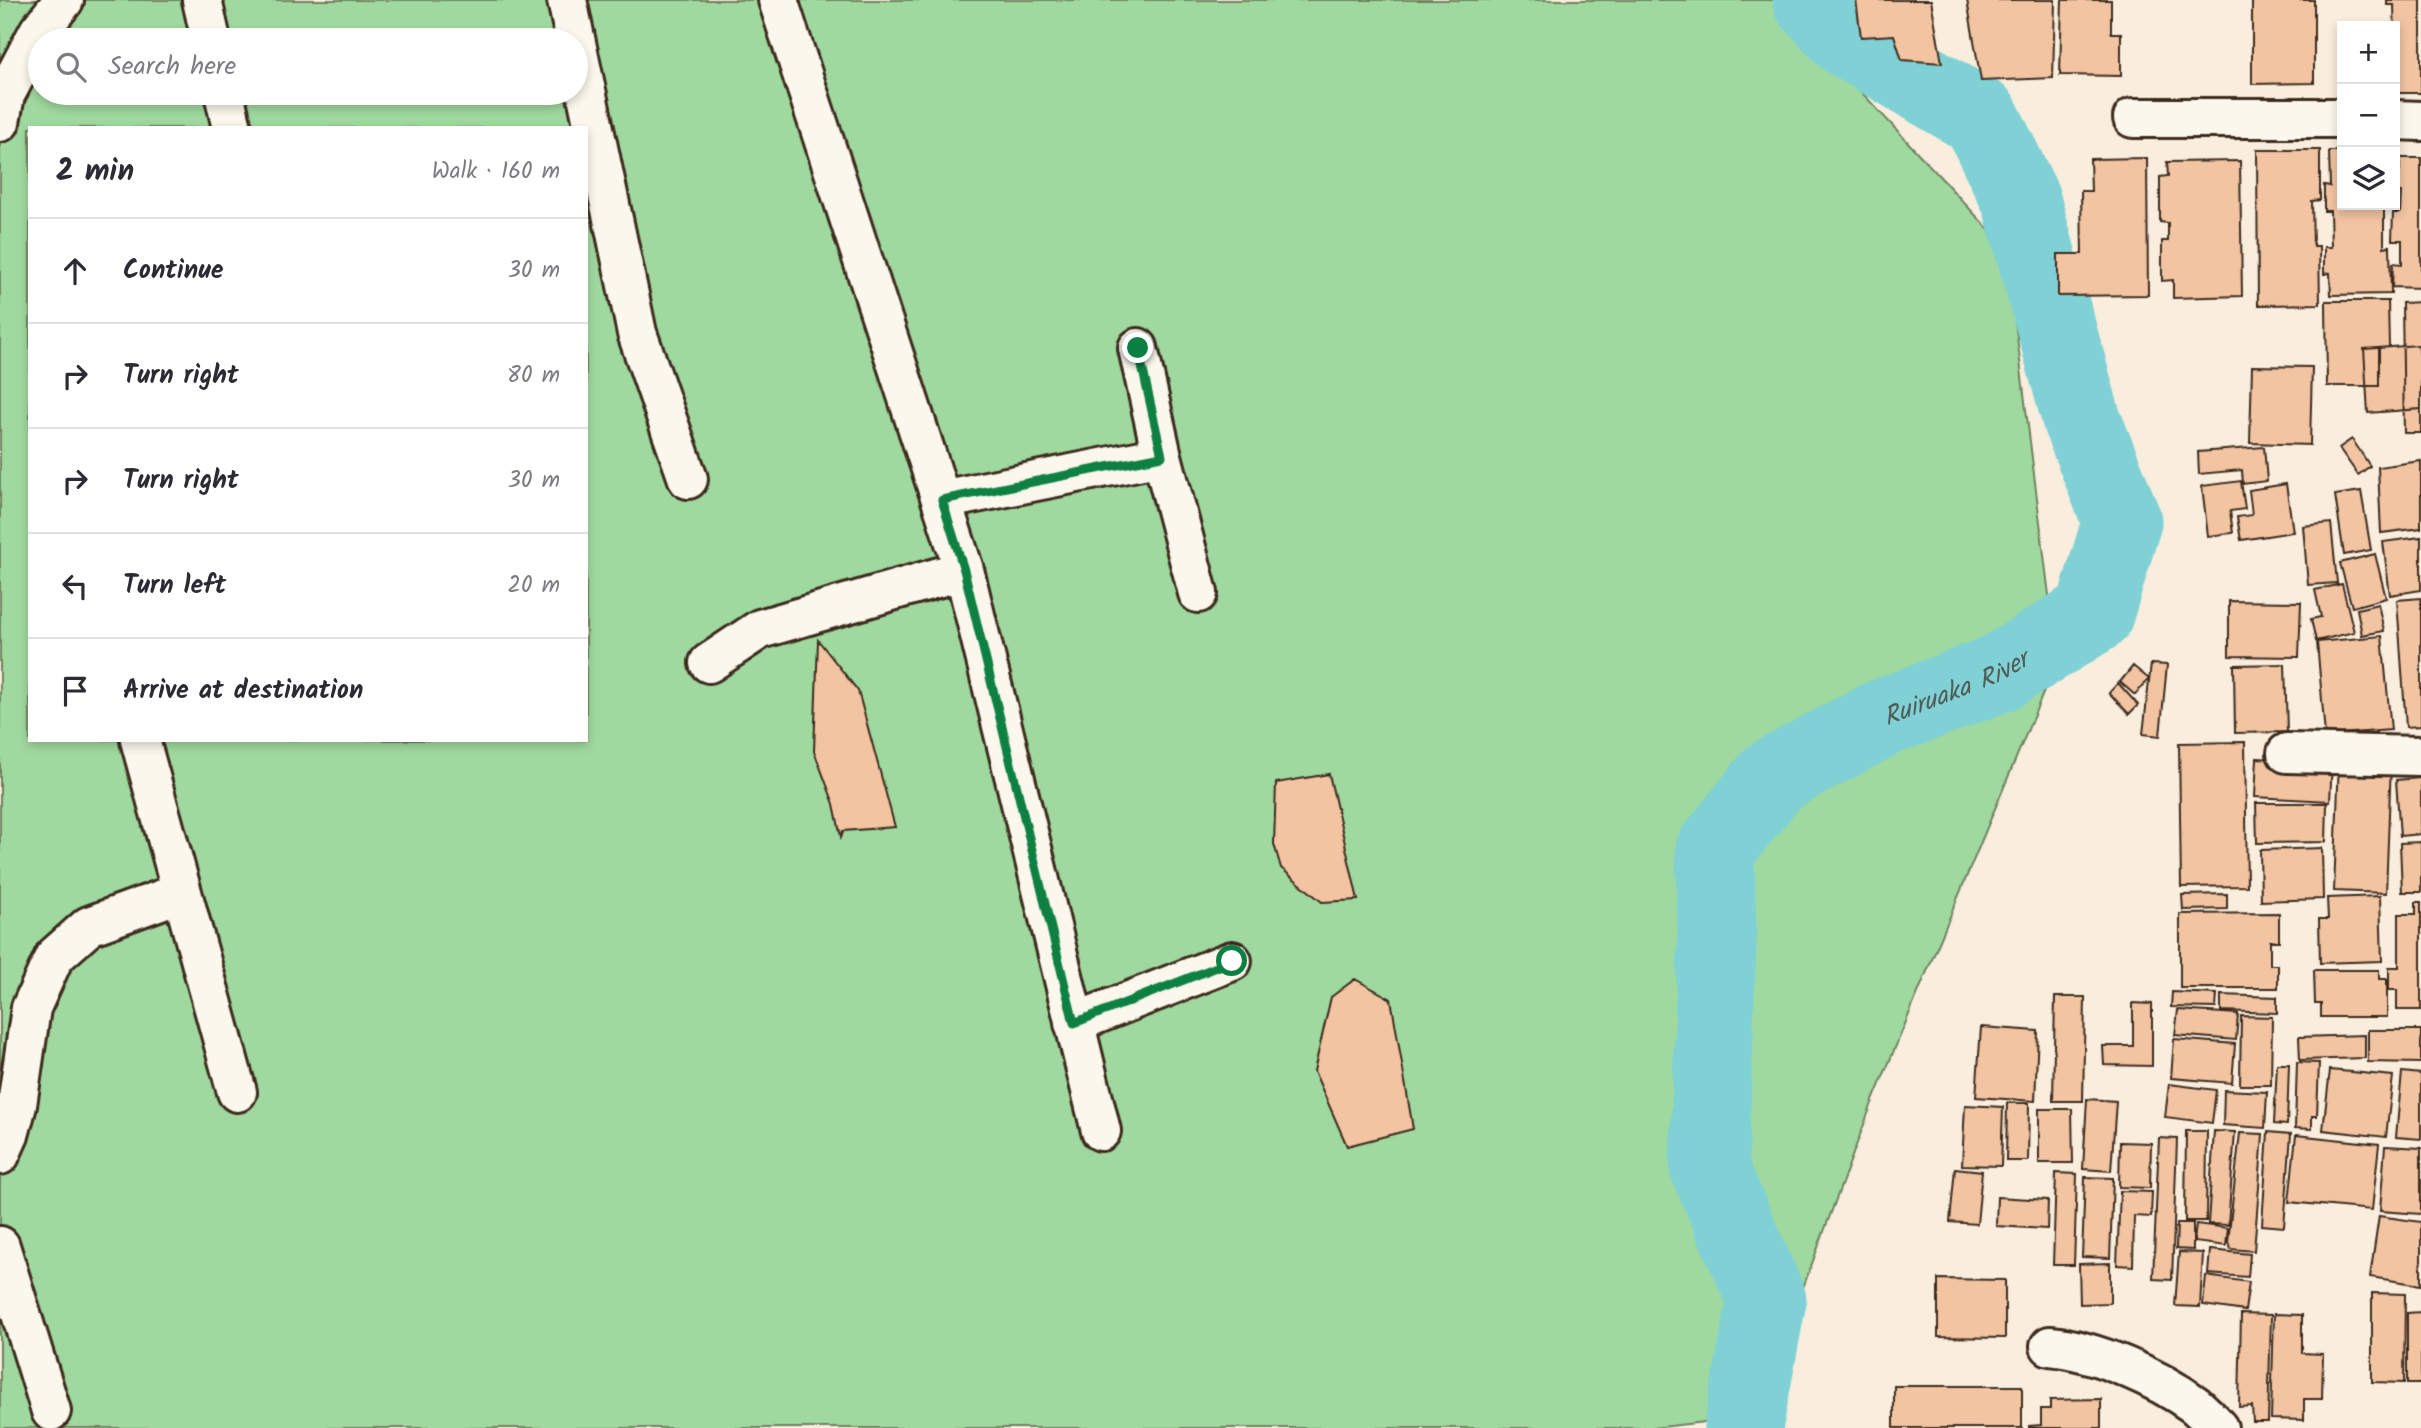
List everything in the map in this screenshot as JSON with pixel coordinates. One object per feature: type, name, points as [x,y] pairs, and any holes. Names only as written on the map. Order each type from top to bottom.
[{"type":"street","points":[[41,28],[64,0]]},
{"type":"street","points":[[202,0],[208,28]]},
{"type":"street","points":[[568,0],[574,28]]},
{"type":"street","points":[[778,0],[964,570],[1101,1130]]},
{"type":"street","points":[[0,122],[5,95],[28,52]]},
{"type":"street","points":[[588,97],[637,333],[688,479]]},
{"type":"street","points":[[227,105],[232,126]]},
{"type":"street","points":[[2133,118],[2337,118]]},
{"type":"street","points":[[2400,120],[2421,121]]},
{"type":"street","points":[[1138,348],[1162,456],[1198,593]]},
{"type":"street","points":[[942,500],[1162,456]]},
{"type":"street","points":[[709,663],[760,629],[964,570]]},
{"type":"street","points":[[140,742],[237,1092]]},
{"type":"street","points":[[2287,754],[2421,756]]},
{"type":"street","points":[[0,1155],[17,1105],[31,1008],[54,957],[89,926],[182,892]]},
{"type":"street","points":[[1074,1023],[1232,961]]},
{"type":"street","points":[[0,1246],[51,1411]]},
{"type":"street","points":[[2050,1346],[2092,1353],[2156,1382],[2196,1406],[2218,1428]]},
{"type":"green space","points":[[0,0],[1776,0],[2006,248],[2057,660],[1872,1103],[1755,1416],[1653,1428],[0,1428]]},
{"type":"building","points":[[1856,0],[1931,0],[1942,63],[1902,60],[1894,35],[1861,37]]},
{"type":"building","points":[[1967,0],[2055,0],[2053,78],[1981,81]]},
{"type":"building","points":[[2062,0],[2111,0],[2111,33],[2121,33],[2121,76],[2060,75]]},
{"type":"building","points":[[2252,0],[2314,0],[2314,83],[2252,84]]},
{"type":"building","points":[[2387,0],[2421,0],[2421,93],[2400,93],[2400,21],[2395,21],[2394,5],[2387,5]]},
{"type":"building","points":[[2257,150],[2320,150],[2320,200],[2312,201],[2313,246],[2319,246],[2320,304],[2258,305]]},
{"type":"building","points":[[2329,151],[2337,151],[2337,210],[2384,210],[2384,247],[2390,246],[2391,294],[2331,295],[2330,273],[2324,274],[2324,247],[2331,247],[2330,211],[2324,211],[2324,185],[2330,186]]},
{"type":"building","points":[[2147,158],[2148,295],[2058,296],[2058,254],[2082,254],[2081,191],[2091,191],[2090,159]]},
{"type":"building","points":[[2400,158],[2421,158],[2421,288],[2392,287],[2393,263],[2402,264],[2402,240],[2392,240],[2393,213],[2400,213]]},
{"type":"building","points":[[2240,161],[2242,296],[2173,298],[2173,280],[2162,281],[2162,241],[2168,241],[2168,223],[2160,222],[2160,177],[2168,176],[2167,162]]},
{"type":"building","points":[[2326,301],[2388,301],[2389,347],[2379,348],[2379,386],[2327,386]]},
{"type":"building","points":[[2421,302],[2421,433],[2404,433],[2402,303]]},
{"type":"building","points":[[2418,345],[2421,359],[2421,409],[2368,413],[2364,349]]},
{"type":"building","points":[[2252,366],[2312,367],[2310,445],[2250,443]]},
{"type":"building","points":[[2352,439],[2370,466],[2358,475],[2339,448]]},
{"type":"building","points":[[2264,447],[2267,481],[2243,484],[2242,470],[2199,474],[2198,452]]},
{"type":"building","points":[[2421,461],[2421,528],[2381,533],[2378,467]]},
{"type":"building","points":[[2241,481],[2245,509],[2230,511],[2233,533],[2208,536],[2202,486]]},
{"type":"building","points":[[2286,484],[2293,532],[2241,540],[2237,517],[2252,515],[2249,490]]},
{"type":"building","points":[[2361,491],[2371,550],[2344,555],[2335,495]]},
{"type":"building","points":[[2331,523],[2337,583],[2308,585],[2303,526]]},
{"type":"building","points":[[2421,537],[2421,590],[2390,595],[2383,542]]},
{"type":"building","points":[[2375,554],[2386,598],[2352,607],[2340,563]]},
{"type":"building","points":[[2342,584],[2354,632],[2316,641],[2311,619],[2321,617],[2315,590]]},
{"type":"building","points":[[2421,598],[2421,726],[2406,727],[2397,600]]},
{"type":"building","points":[[2229,601],[2301,602],[2299,657],[2229,656]]},
{"type":"building","points":[[2378,604],[2384,631],[2362,635],[2357,609]]},
{"type":"building","points":[[2382,636],[2391,730],[2325,735],[2317,642]]},
{"type":"building","points":[[818,640],[858,691],[895,827],[843,831],[841,837],[834,804],[814,751]]},
{"type":"building","points":[[2151,664],[2167,665],[2160,736],[2143,734]]},
{"type":"building","points":[[2285,664],[2287,732],[2235,733],[2234,665]]},
{"type":"building","points":[[2133,666],[2149,679],[2135,695],[2120,682]]},
{"type":"building","points":[[2118,683],[2138,705],[2129,714],[2109,693]]},
{"type":"building","points":[[2245,742],[2247,886],[2181,887],[2179,743]]},
{"type":"building","points":[[2257,758],[2332,762],[2330,801],[2255,797]]},
{"type":"building","points":[[2339,760],[2391,762],[2386,893],[2334,891]]},
{"type":"building","points":[[1329,774],[1358,900],[1322,902],[1281,868],[1274,844],[1276,783]]},
{"type":"building","points":[[2421,778],[2421,834],[2400,836],[2396,780]]},
{"type":"building","points":[[2256,803],[2327,803],[2326,842],[2257,843]]},
{"type":"building","points":[[2421,842],[2421,892],[2402,892],[2400,843]]},
{"type":"building","points":[[2322,848],[2323,899],[2261,901],[2260,850]]},
{"type":"building","points":[[2227,894],[2227,909],[2183,910],[2182,895]]},
{"type":"building","points":[[2380,896],[2382,961],[2320,963],[2319,919],[2328,919],[2327,898]]},
{"type":"building","points":[[2416,902],[2421,902],[2421,1010],[2397,1010],[2397,990],[2389,990],[2389,967],[2399,967],[2399,914],[2416,914]]},
{"type":"building","points":[[2279,913],[2279,941],[2270,941],[2270,965],[2278,965],[2278,988],[2180,988],[2180,914]]},
{"type":"building","points":[[2314,970],[2379,970],[2379,979],[2387,979],[2387,1017],[2321,1017],[2321,1004],[2315,1004]]},
{"type":"building","points":[[1355,979],[1391,999],[1413,1129],[1347,1146],[1314,1071],[1331,997]]},
{"type":"building","points":[[2172,992],[2217,994],[2216,1008],[2171,1007]]},
{"type":"building","points":[[2221,995],[2277,997],[2277,1013],[2221,1011]]},
{"type":"building","points":[[2055,997],[2085,997],[2083,1101],[2053,1101]]},
{"type":"building","points":[[2133,1003],[2152,1004],[2152,1066],[2104,1065],[2103,1046],[2133,1046]]},
{"type":"building","points":[[2178,1010],[2238,1014],[2236,1040],[2175,1035]]},
{"type":"building","points":[[2241,1016],[2272,1017],[2271,1085],[2240,1085]]},
{"type":"building","points":[[1981,1027],[2038,1031],[2035,1101],[1976,1097]]},
{"type":"building","points":[[2368,1030],[2421,1030],[2421,1063],[2368,1062]]},
{"type":"building","points":[[2365,1035],[2365,1058],[2300,1060],[2299,1037]]},
{"type":"building","points":[[2174,1039],[2235,1044],[2232,1083],[2171,1078]]},
{"type":"building","points":[[2297,1062],[2319,1063],[2317,1116],[2312,1116],[2312,1129],[2295,1128]]},
{"type":"building","points":[[2277,1064],[2289,1064],[2287,1125],[2274,1124]]},
{"type":"building","points":[[2330,1070],[2393,1076],[2386,1137],[2323,1130]]},
{"type":"building","points":[[2402,1072],[2421,1074],[2421,1139],[2396,1137]]},
{"type":"building","points":[[2169,1084],[2216,1090],[2212,1123],[2165,1117]]},
{"type":"building","points":[[2224,1090],[2267,1092],[2265,1128],[2223,1125]]},
{"type":"building","points":[[2087,1099],[2116,1101],[2111,1171],[2083,1169]]},
{"type":"building","points":[[2007,1103],[2029,1103],[2028,1161],[2006,1161]]},
{"type":"building","points":[[1965,1105],[2003,1107],[2001,1166],[1962,1165]]},
{"type":"building","points":[[2039,1109],[2072,1109],[2073,1163],[2039,1163]]},
{"type":"building","points":[[2186,1131],[2207,1131],[2206,1221],[2185,1221]]},
{"type":"building","points":[[2214,1131],[2235,1132],[2228,1225],[2208,1224]]},
{"type":"building","points":[[2268,1132],[2291,1134],[2284,1227],[2262,1225]]},
{"type":"building","points":[[2240,1133],[2263,1134],[2254,1251],[2231,1249],[2228,1242]]},
{"type":"building","points":[[2296,1135],[2379,1144],[2372,1210],[2289,1202]]},
{"type":"building","points":[[2159,1138],[2177,1139],[2172,1280],[2153,1279]]},
{"type":"building","points":[[2120,1142],[2151,1143],[2150,1188],[2119,1187]]},
{"type":"building","points":[[2385,1146],[2421,1148],[2421,1214],[2380,1211]]},
{"type":"building","points":[[1955,1168],[1982,1171],[1977,1224],[1950,1222]]},
{"type":"building","points":[[2056,1173],[2077,1174],[2074,1265],[2053,1265]]},
{"type":"building","points":[[2085,1177],[2113,1178],[2110,1258],[2082,1257]]},
{"type":"building","points":[[2120,1191],[2152,1192],[2151,1217],[2134,1216],[2133,1266],[2117,1265]]},
{"type":"building","points":[[1997,1197],[2048,1200],[2047,1229],[1996,1226]]},
{"type":"building","points":[[2379,1216],[2421,1222],[2421,1285],[2370,1277]]},
{"type":"building","points":[[2177,1223],[2193,1223],[2193,1250],[2176,1249]]},
{"type":"building","points":[[2196,1224],[2228,1228],[2226,1246],[2194,1242]]},
{"type":"building","points":[[2210,1250],[2250,1254],[2248,1277],[2208,1274]]},
{"type":"building","points":[[2179,1252],[2203,1253],[2200,1307],[2175,1306]]},
{"type":"building","points":[[2110,1263],[2110,1303],[2080,1304],[2079,1264]]},
{"type":"building","points":[[2206,1276],[2249,1282],[2245,1311],[2203,1305]]},
{"type":"building","points":[[1938,1279],[2005,1280],[2005,1338],[1938,1337]]},
{"type":"building","points":[[2372,1293],[2405,1294],[2404,1383],[2372,1382]]},
{"type":"building","points":[[2421,1312],[2421,1383],[2407,1383],[2407,1313]]},
{"type":"building","points":[[2241,1314],[2271,1315],[2268,1422],[2253,1422],[2252,1406],[2239,1407]]},
{"type":"building","points":[[2274,1314],[2302,1315],[2302,1353],[2323,1354],[2322,1399],[2304,1399],[2304,1420],[2271,1419]]},
{"type":"building","points":[[1894,1386],[2022,1386],[2022,1428],[1894,1428]]},
{"type":"building","points":[[2101,1399],[2101,1428],[2029,1428],[2041,1425],[2041,1409],[2050,1409],[2050,1400]]},
{"type":"waterway","name":"Ruiruaka River","points":[[1743,1428],[1767,1300],[1709,1167],[1717,943],[1715,850],[1773,777],[1880,719],[1999,673],[2094,614],[2122,521],[2082,421],[2021,200],[1981,118],[1848,39],[1812,0]]},
{"type":"route","points":[[1138,348],[1162,456],[942,500],[964,570],[1074,1023],[1232,961]]}]
